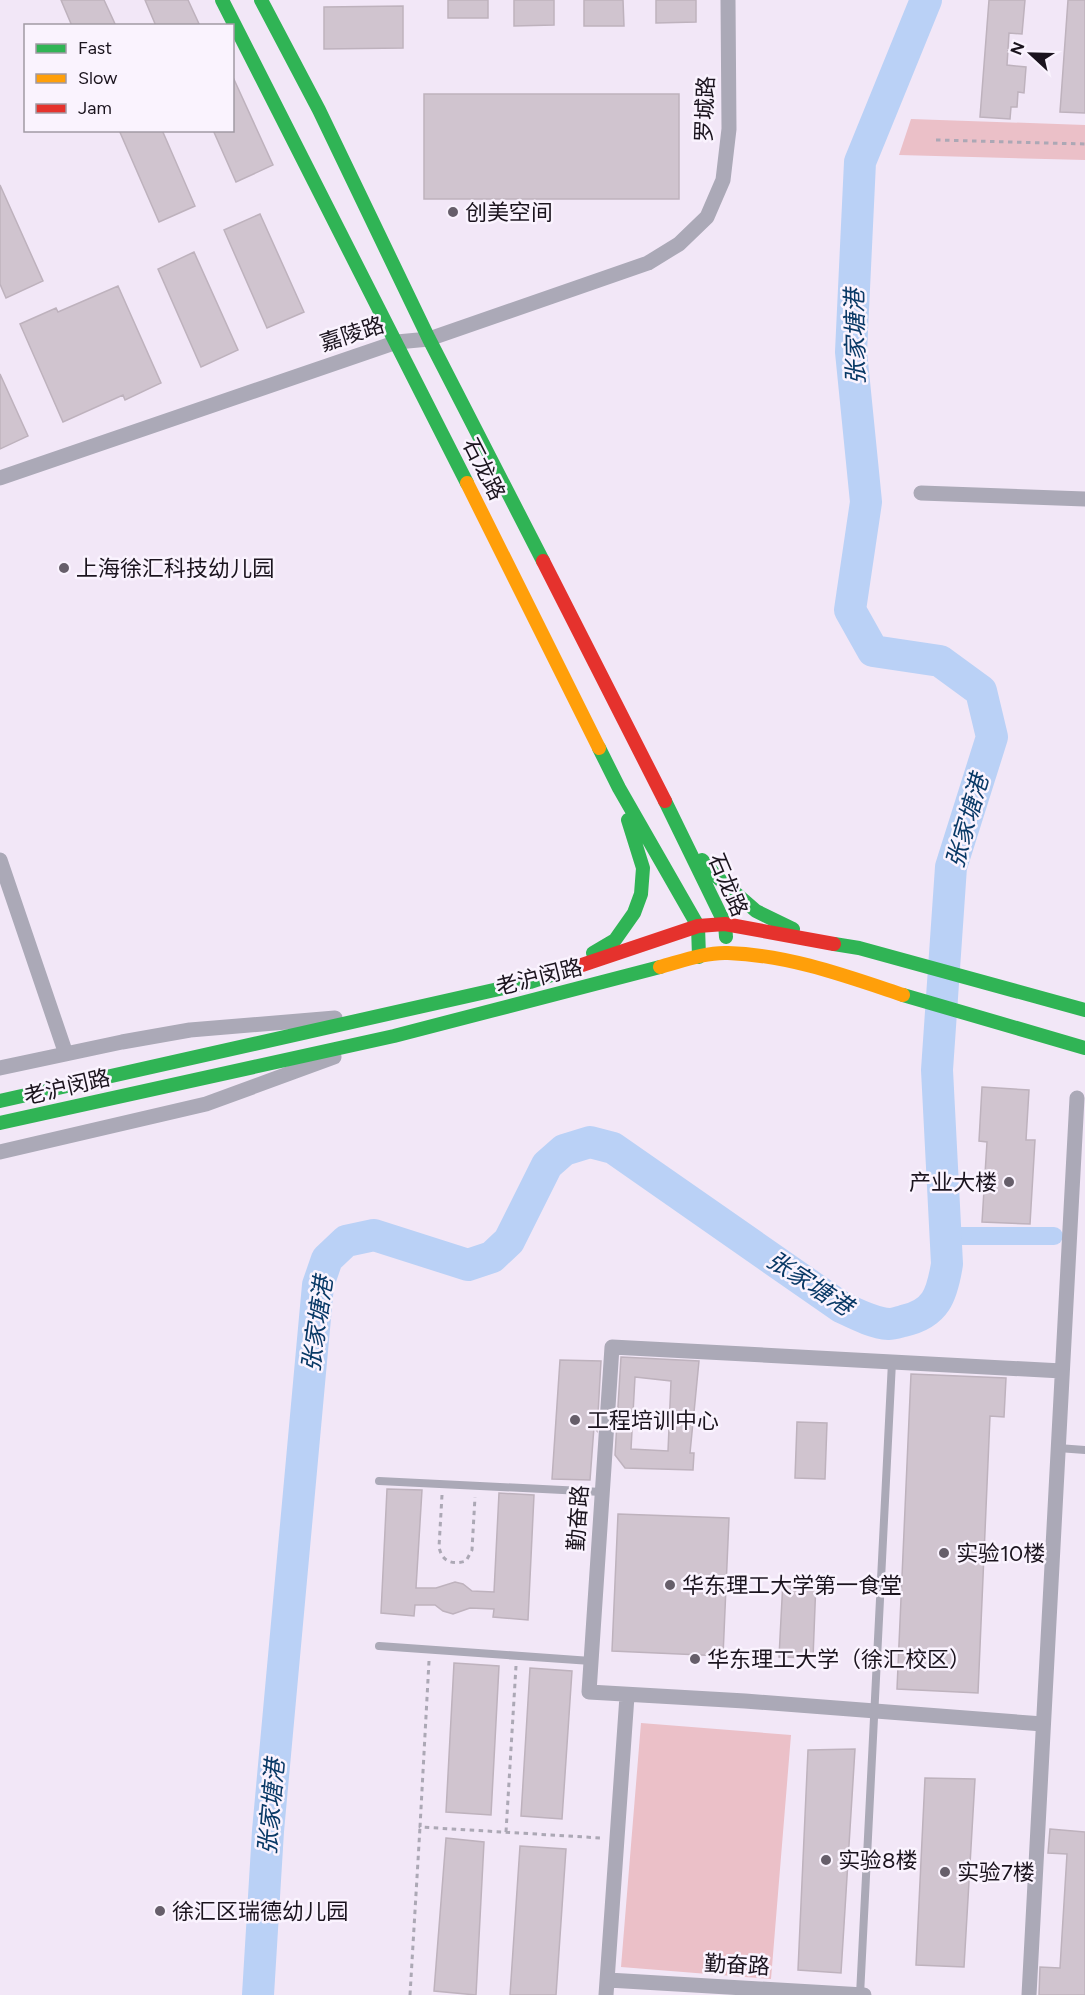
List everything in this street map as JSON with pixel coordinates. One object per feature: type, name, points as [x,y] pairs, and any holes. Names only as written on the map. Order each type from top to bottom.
[{"type":"main road","name":"石龙路","points":[[222,0],[397,342],[619,788],[698,926],[699,957]]},
{"type":"main road","name":"石龙路","points":[[261,0],[319,110],[429,339],[686,842],[725,924],[727,952]]},
{"type":"main road","points":[[530,982],[615,940],[634,913],[641,894],[643,868],[619,788]]},
{"type":"main road","points":[[686,842],[717,878],[756,911],[811,940]]},
{"type":"main road","name":"老沪闵路","points":[[0,1101],[530,982],[698,926],[725,924],[859,948],[1085,1010]]},
{"type":"main road","name":"老沪闵路","points":[[0,1124],[394,1036],[699,957],[727,952],[805,963],[918,1000],[1085,1048]]},
{"type":"street","name":"罗城路","points":[[707,216],[723,180],[729,129],[728,0]]},
{"type":"street","name":"嘉陵路","points":[[0,478],[397,342],[429,339],[648,262],[679,244],[707,216]]},
{"type":"street","points":[[921,493],[1085,499]]},
{"type":"street","points":[[0,860],[66,1054]]},
{"type":"street","points":[[0,1068],[190,1030],[389,1014]]},
{"type":"street","points":[[0,1152],[206,1104],[394,1036]]},
{"type":"street","points":[[1029,1995],[1077,1098]]},
{"type":"street","name":"勤奋路","points":[[627,1696],[589,1692],[612,1347],[892,1362]]},
{"type":"street","points":[[892,1362],[1062,1371]]},
{"type":"street","points":[[607,1987],[627,1696],[745,1701],[1043,1724]]},
{"type":"street","name":"勤奋路","points":[[607,1987],[862,1995]]},
{"type":"lane","points":[[862,1995],[892,1362]]},
{"type":"lane","points":[[1058,1448],[1085,1450]]},
{"type":"lane","points":[[380,1481],[602,1492]]},
{"type":"lane","points":[[379,1646],[591,1660]]},
{"type":"path","points":[[936,140],[1085,144]]},
{"type":"path","points":[[442,1484],[439,1547],[441,1556],[446,1562],[456,1564],[466,1562],[472,1550],[475,1485]]},
{"type":"path","points":[[410,1995],[429,1649]]},
{"type":"path","points":[[506,1832],[517,1655]]},
{"type":"path","points":[[420,1827],[618,1839]]},
{"type":"shaded area","points":[[911,119],[1085,125],[1085,160],[899,155]]},
{"type":"shaded area","points":[[641,1723],[791,1735],[771,1979],[621,1967]]},
{"type":"building","points":[[61,0],[104,0],[115,24],[71,24]]},
{"type":"building","points":[[145,0],[188,0],[199,24],[155,24]]},
{"type":"building","points":[[448,0],[488,0],[488,18],[448,18]]},
{"type":"building","points":[[514,0],[554,0],[554,25],[514,26]]},
{"type":"building","points":[[584,0],[623,0],[624,26],[584,26]]},
{"type":"building","points":[[656,0],[696,0],[696,22],[656,23]]},
{"type":"building","points":[[989,0],[1025,0],[1022,34],[1009,33],[1007,65],[1026,67],[1024,93],[1018,92],[1017,107],[1011,107],[1010,119],[980,117]]},
{"type":"building","points":[[1068,0],[1085,0],[1085,113],[1060,112]]},
{"type":"building","points":[[403,6],[403,48],[324,49],[324,7]]},
{"type":"building","points":[[234,79],[273,165],[236,182],[214,132],[234,132]]},
{"type":"building","points":[[424,94],[679,94],[679,199],[424,199]]},
{"type":"building","points":[[120,132],[163,132],[195,206],[159,222]]},
{"type":"building","points":[[0,185],[43,281],[6,298],[0,284]]},
{"type":"building","points":[[260,214],[304,312],[267,328],[224,230]]},
{"type":"building","points":[[194,252],[238,350],[201,367],[158,269]]},
{"type":"building","points":[[118,286],[161,383],[125,400],[123,395],[63,422],[20,324],[56,308],[58,312]]},
{"type":"building","points":[[0,374],[28,436],[0,449]]},
{"type":"building","name":"产业大楼","points":[[982,1087],[1029,1090],[1026,1140],[1035,1140],[1030,1224],[982,1222],[987,1142],[979,1141]]},
{"type":"building","points":[[621,1357],[699,1361],[690,1453],[694,1453],[693,1470],[625,1468],[615,1455]],"holes":[[[635,1377],[671,1381],[668,1451],[631,1449]]]},
{"type":"building","name":"工程培训中心","points":[[560,1360],[601,1361],[597,1431],[594,1427],[590,1480],[552,1479]]},
{"type":"building","name":"实验10楼","points":[[911,1374],[1006,1378],[1004,1417],[990,1416],[978,1693],[897,1689]]},
{"type":"building","points":[[797,1422],[827,1423],[825,1479],[795,1478]]},
{"type":"building","points":[[387,1489],[422,1490],[416,1588],[436,1588],[455,1582],[463,1584],[472,1591],[494,1592],[499,1493],[534,1495],[528,1620],[493,1617],[494,1609],[470,1608],[453,1614],[435,1605],[415,1605],[414,1616],[381,1613]]},
{"type":"building","name":"华东理工大学第一食堂","points":[[618,1514],[729,1518],[723,1656],[612,1651]]},
{"type":"building","points":[[783,1580],[816,1581],[813,1658],[779,1657]]},
{"type":"building","points":[[454,1663],[499,1666],[491,1815],[446,1812]]},
{"type":"building","points":[[530,1668],[572,1671],[562,1819],[521,1816]]},
{"type":"building","name":"实验8楼","points":[[855,1749],[841,1973],[798,1970],[808,1750]]},
{"type":"building","name":"实验7楼","points":[[925,1778],[975,1779],[964,1967],[916,1965]]},
{"type":"building","points":[[1050,1829],[1085,1832],[1085,1995],[1039,1995],[1040,1967],[1060,1968],[1067,1854],[1048,1853]]},
{"type":"building","points":[[446,1838],[484,1842],[476,1995],[434,1991]]},
{"type":"building","points":[[520,1846],[566,1849],[556,1995],[510,1995]]},
{"type":"waterway","name":"张家塘港","points":[[258,1995],[268,1831],[318,1285],[327,1259],[346,1241],[374,1235],[468,1265],[492,1257],[509,1241],[547,1165],[564,1150],[590,1142],[613,1148],[841,1307],[865,1318],[889,1324],[914,1318],[930,1308],[940,1294],[947,1264],[937,1070],[951,867],[992,737],[981,691],[940,661],[873,651],[850,610],[866,502],[851,352],[860,162],[926,0]]},
{"type":"waterway","points":[[945,1236],[1054,1236]]},
{"type":"traffic: fast","points":[[222,0],[467,483]]},
{"type":"traffic: fast","points":[[261,0],[319,110],[429,339],[543,561]]},
{"type":"traffic: fast","points":[[599,748],[619,788],[698,926],[699,957]]},
{"type":"traffic: fast","points":[[665,801],[725,924],[726,937]]},
{"type":"traffic: fast","points":[[593,953],[615,940],[634,913],[641,894],[643,868],[628,820]]},
{"type":"traffic: fast","points":[[702,860],[717,877],[756,911],[793,929]]},
{"type":"traffic: fast","points":[[834,944],[859,948],[1085,1010]]},
{"type":"traffic: fast","points":[[0,1101],[530,982],[579,966]]},
{"type":"traffic: fast","points":[[0,1123],[394,1036],[660,967]]},
{"type":"traffic: fast","points":[[903,995],[1085,1048]]},
{"type":"traffic: slow","points":[[467,483],[599,748]]},
{"type":"traffic: slow","points":[[660,967],[711,954],[751,955],[795,962],[903,995]]},
{"type":"traffic: jam","points":[[543,561],[665,801]]},
{"type":"traffic: jam","points":[[579,966],[698,926],[725,924],[834,944]]},
{"type":"place","name":"创美空间","points":[[453,212]]},
{"type":"place","name":"上海徐汇科技幼儿园","points":[[64,568]]},
{"type":"place","name":"产业大楼","points":[[1009,1182]]},
{"type":"place","name":"工程培训中心","points":[[575,1420]]},
{"type":"place","name":"实验10楼","points":[[944,1553]]},
{"type":"place","name":"华东理工大学第一食堂","points":[[670,1585]]},
{"type":"place","name":"华东理工大学（徐汇校区）","points":[[695,1659]]},
{"type":"place","name":"实验8楼","points":[[826,1860]]},
{"type":"place","name":"实验7楼","points":[[945,1872]]},
{"type":"place","name":"徐汇区瑞德幼儿园","points":[[160,1911]]}]
